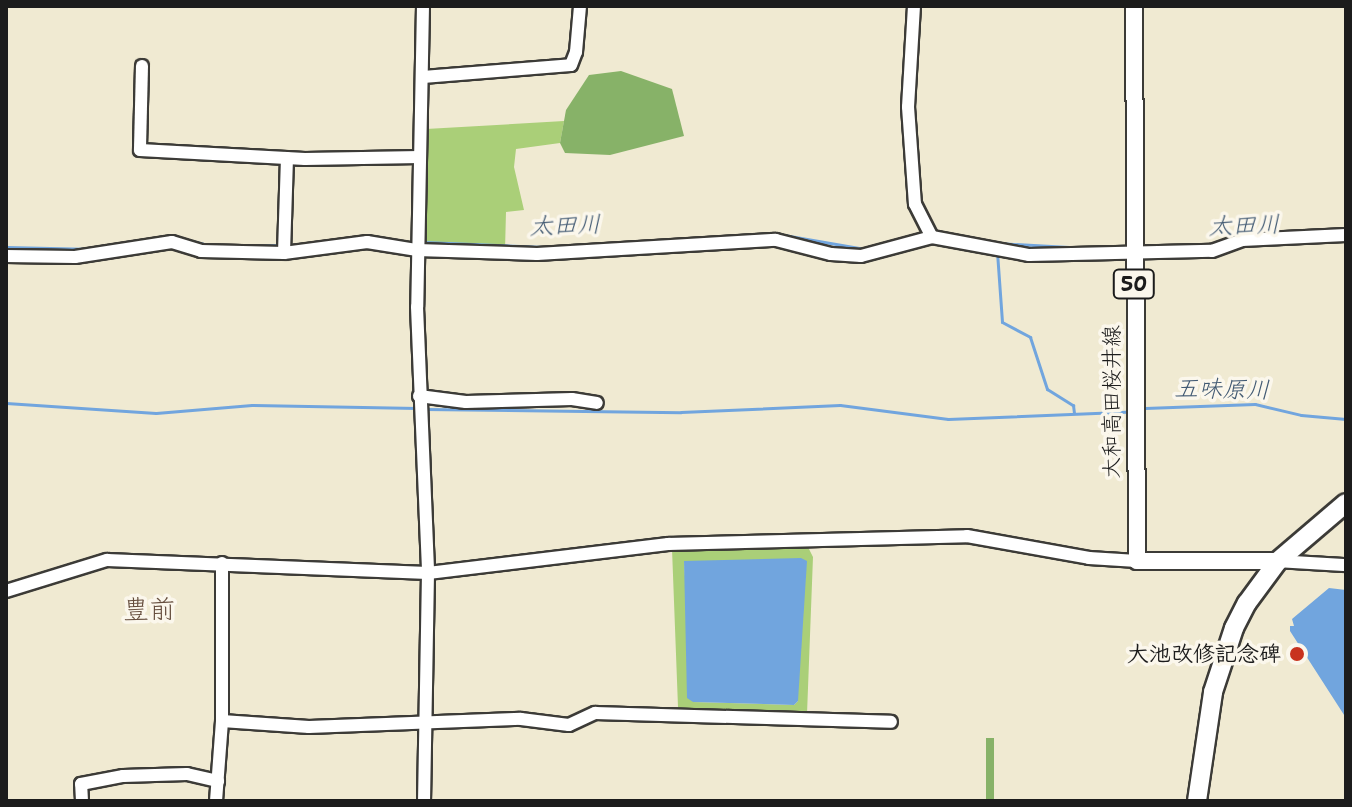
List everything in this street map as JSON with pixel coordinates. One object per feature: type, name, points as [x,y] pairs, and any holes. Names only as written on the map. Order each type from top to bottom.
[{"type":"highway","points":[[1197,801],[1220,664],[1247,603],[1278,561],[1346,503]]},
{"type":"main road","name":"大和高田桜井線","points":[[1134,6],[1137,561]]},
{"type":"main road","points":[[1137,561],[1278,561]]},
{"type":"street","points":[[423,6],[417,250],[419,396],[428,573],[424,801]]},
{"type":"street","points":[[423,77],[571,65],[576,52],[580,6]]},
{"type":"street","points":[[914,6],[908,107],[915,204],[932,237]]},
{"type":"street","points":[[142,66],[140,150],[287,158],[420,157]]},
{"type":"street","points":[[284,253],[287,158]]},
{"type":"street","points":[[6,256],[75,257],[172,242],[201,251],[284,253],[367,242],[417,250],[568,253],[776,240],[831,254],[861,256],[932,237],[1029,255],[1212,251],[1242,240],[1346,235]]},
{"type":"street","points":[[419,396],[466,402],[572,399],[597,403]]},
{"type":"street","points":[[1312,532],[1304,554],[1312,562]]},
{"type":"street","points":[[6,591],[107,560],[428,573],[668,544],[967,536],[1089,558],[1137,561]]},
{"type":"street","points":[[1278,561],[1346,565]]},
{"type":"street","points":[[216,801],[222,721],[222,563]]},
{"type":"street","points":[[222,721],[309,727],[521,719],[569,725],[595,713],[891,722]]},
{"type":"street","points":[[82,801],[81,784],[123,776],[187,774],[218,781]]},
{"type":"green space","points":[[621,71],[672,89],[684,136],[610,155],[565,153],[560,143],[566,110],[589,75]]},
{"type":"green space","points":[[564,121],[560,143],[516,149],[514,167],[524,210],[506,212],[505,250],[423,247],[426,129]]},
{"type":"green space","points":[[808,547],[813,557],[807,714],[682,713],[678,707],[672,549]],"holes":[[[684,561],[737,562],[798,701],[794,705],[693,702]]]},
{"type":"green space","points":[[986,738],[994,738],[994,801],[986,801]]},
{"type":"water","points":[[801,558],[807,561],[798,701],[794,705],[693,702],[687,698],[684,561]]},
{"type":"water","points":[[1329,588],[1346,590],[1346,718],[1290,631],[1290,626],[1294,626],[1292,619]]},
{"type":"waterway","name":"太田川","points":[[944,233],[997,243],[1087,248]]},
{"type":"waterway","name":"太田川","points":[[424,242],[545,247],[778,234],[865,249],[924,234]]},
{"type":"waterway","name":"太田川","points":[[157,238],[173,237]]},
{"type":"waterway","name":"太田川","points":[[180,238],[212,246]]},
{"type":"waterway","name":"太田川","points":[[288,245],[308,244]]},
{"type":"waterway","name":"太田川","points":[[228,246],[280,245]]},
{"type":"waterway","name":"太田川","points":[[6,247],[94,249]]},
{"type":"waterway","name":"五味原川","points":[[997,252],[1002,322],[1030,337],[1047,389],[1073,405],[1074,413]]},
{"type":"waterway","points":[[6,403],[156,413],[252,405],[417,408]]},
{"type":"waterway","name":"五味原川","points":[[1145,408],[1255,404],[1301,415],[1346,419]]},
{"type":"waterway","points":[[425,409],[681,412],[840,405],[948,419],[1126,412]]},
{"type":"place","name":"大池改修記念碑","points":[[1297,654]]},
{"type":"district","name":"豊前","points":[[149,609]]}]
